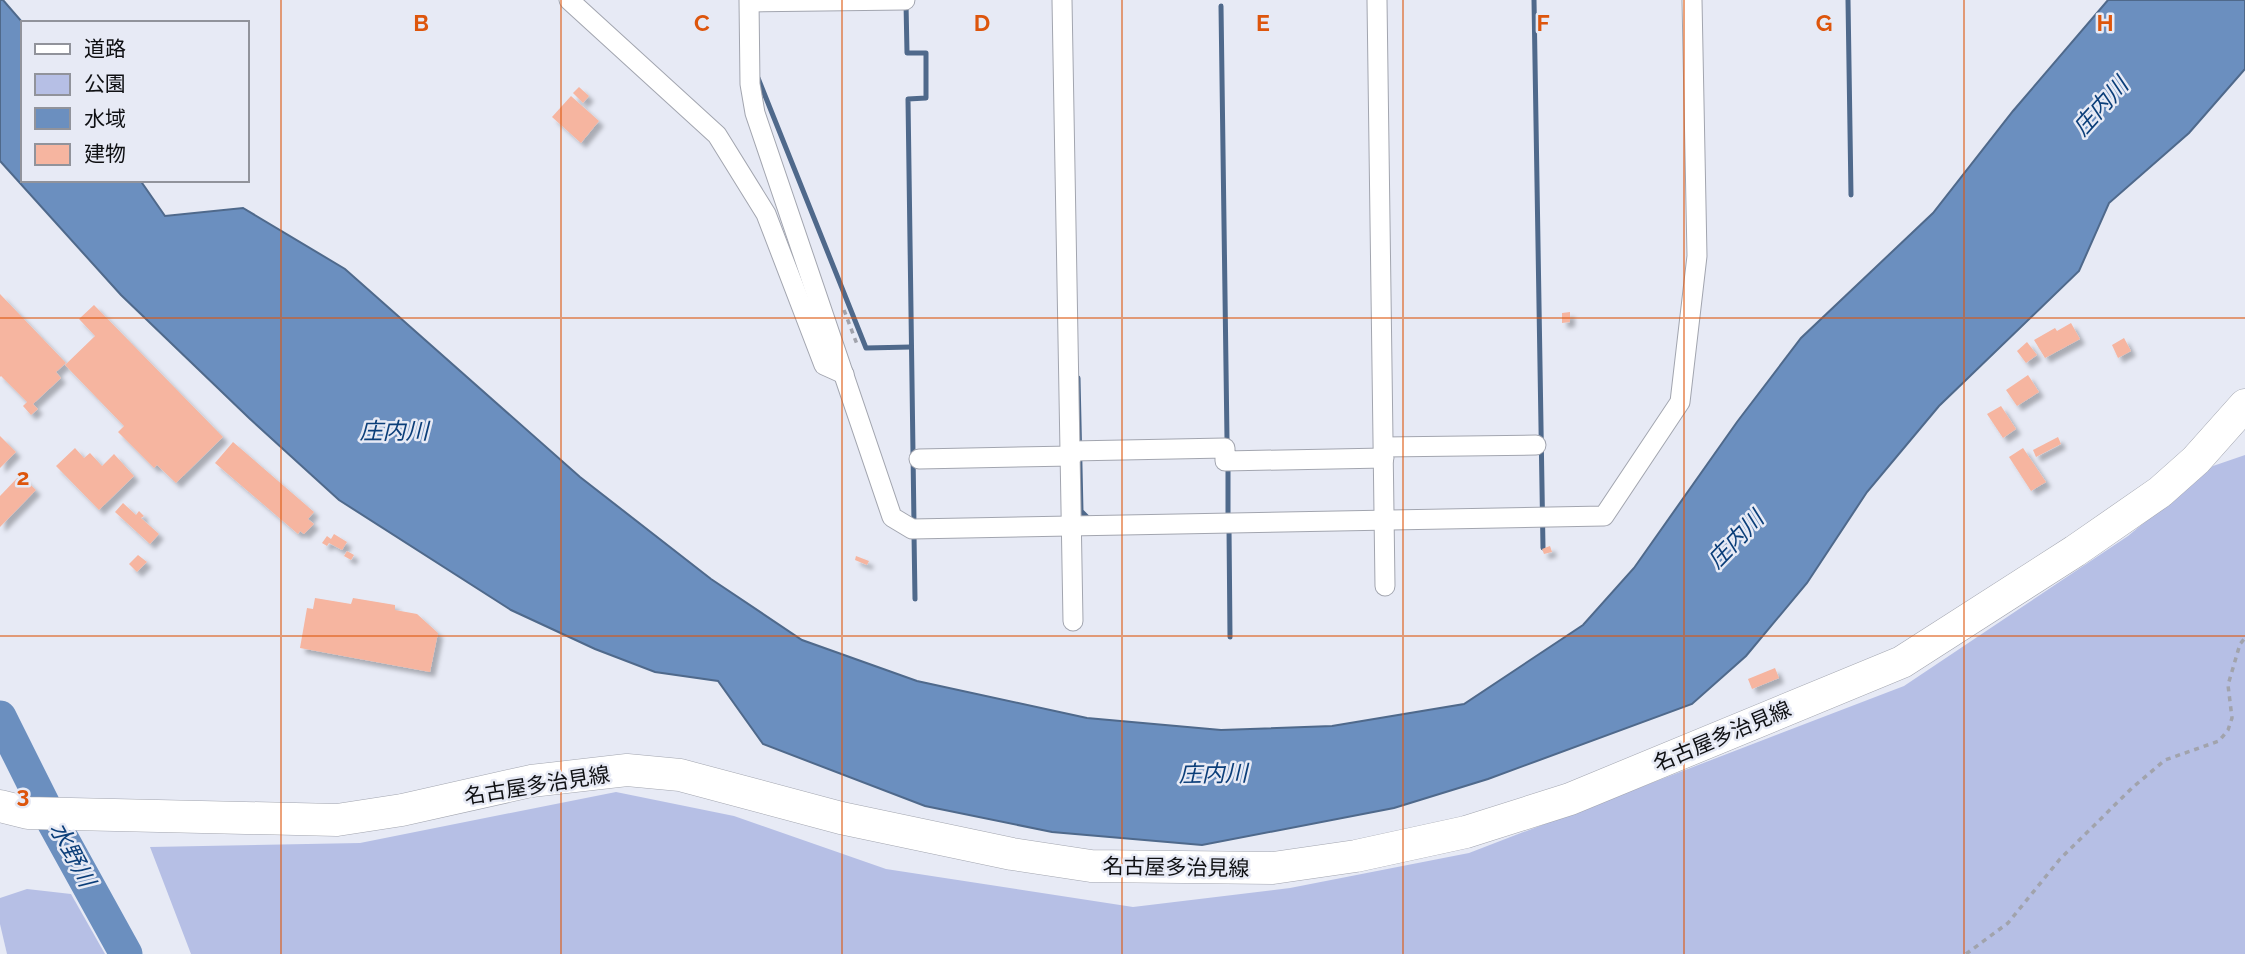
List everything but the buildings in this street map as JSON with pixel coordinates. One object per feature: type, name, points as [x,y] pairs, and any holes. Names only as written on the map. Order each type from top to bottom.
[{"type":"main road","name":"名古屋多治見線","points":[[14,809],[106,815],[337,820],[402,810],[531,781],[627,770],[680,775],[841,818],[1012,854],[1091,866],[1273,868],[1356,856],[1466,832],[1570,799],[1902,662],[2075,551],[2160,492],[2196,460],[2245,405]]},
{"type":"street","points":[[569,0],[717,135],[766,214],[824,365],[844,374]]},
{"type":"street","points":[[905,0],[750,1],[750,84],[755,113],[892,517],[912,529],[1604,516],[1680,402],[1697,256],[1692,0]]},
{"type":"street","points":[[1062,0],[1073,621]]},
{"type":"street","points":[[1377,0],[1385,586]]},
{"type":"street","points":[[919,458],[1225,448],[1225,461],[1536,445]]},
{"type":"path","points":[[1966,954],[2008,923],[2060,859],[2132,788],[2165,760],[2219,741],[2228,730],[2232,718],[2228,685],[2240,644],[2245,638]]},
{"type":"green space","points":[[2245,455],[2245,954],[191,954],[150,847],[360,843],[616,792],[734,816],[886,869],[1133,907],[1290,888],[1469,853],[1904,686],[2128,536],[2213,466]]},
{"type":"green space","points":[[27,889],[71,894],[105,954],[7,954],[0,924],[0,898]]},
{"type":"water","name":"庄内川","points":[[0,0],[3,0],[21,21],[21,182],[141,182],[165,216],[243,208],[345,269],[580,477],[711,579],[802,640],[917,681],[1087,718],[1221,730],[1332,726],[1464,704],[1583,625],[1634,568],[1737,422],[1801,338],[1933,213],[2013,111],[2108,0],[2245,0],[2245,69],[2189,133],[2109,203],[2079,271],[1939,406],[1867,492],[1807,583],[1746,656],[1692,704],[1488,779],[1394,808],[1202,845],[1052,832],[925,806],[763,744],[718,681],[655,672],[595,649],[511,610],[339,500],[121,295],[0,161]]},
{"type":"waterway","points":[[1534,0],[1543,548]]},
{"type":"waterway","points":[[1848,0],[1851,195]]},
{"type":"waterway","points":[[906,3],[907,53],[926,53],[926,98],[908,99],[914,524]]},
{"type":"waterway","points":[[1221,6],[1227,439]]},
{"type":"waterway","points":[[758,78],[866,348],[911,347]]},
{"type":"waterway","points":[[1078,378],[1081,511],[1088,518]]},
{"type":"waterway","points":[[1228,468],[1228,518]]},
{"type":"waterway","points":[[1229,527],[1230,637]]},
{"type":"waterway","points":[[914,534],[915,599]]},
{"type":"waterway","name":"水野川","points":[[0,717],[47,811],[126,954]]}]
